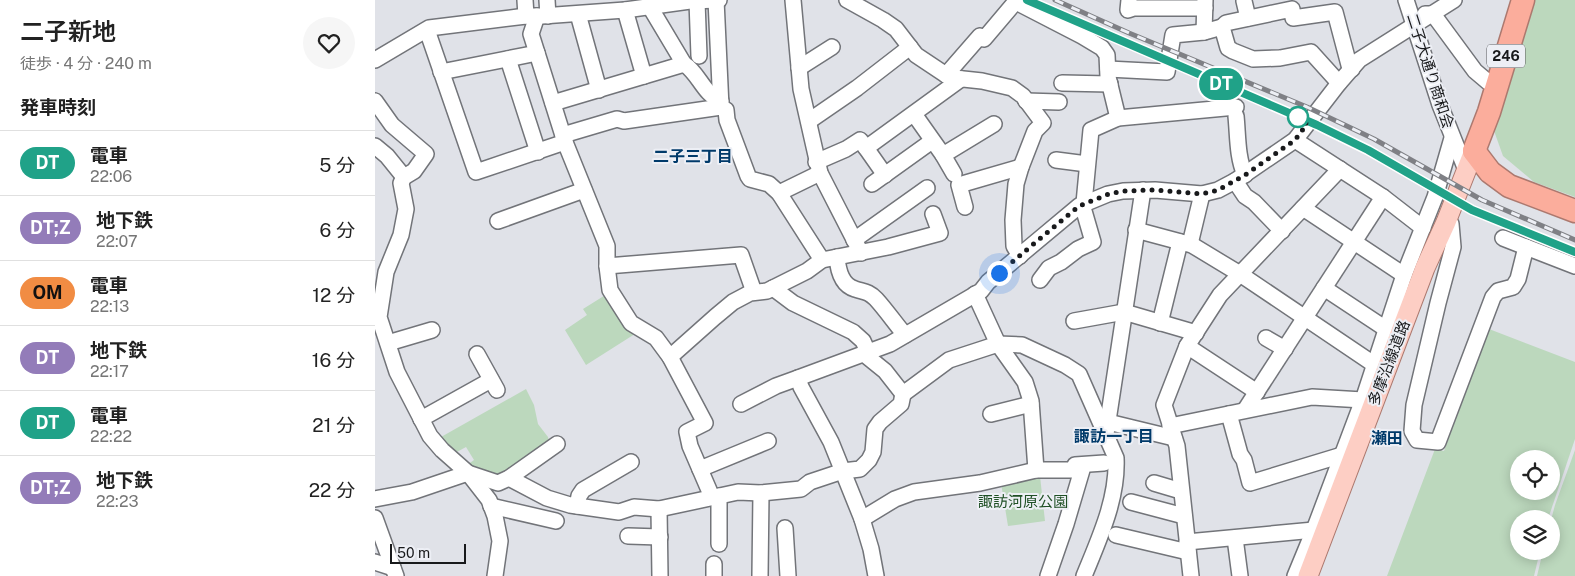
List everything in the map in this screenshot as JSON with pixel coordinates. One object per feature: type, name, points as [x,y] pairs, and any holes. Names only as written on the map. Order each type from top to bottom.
[{"type":"highway","name":"246","points":[[1477,155],[1488,132],[1489,112],[1523,0]]},
{"type":"highway","points":[[1477,155],[1519,190],[1575,211]]},
{"type":"main road","name":"多摩沿線道路","points":[[1308,576],[1425,268],[1477,155]]},
{"type":"street","points":[[525,0],[537,16]]},
{"type":"street","points":[[547,0],[537,16],[531,34],[564,138],[607,246],[610,290],[631,323],[656,338],[670,357],[705,423],[687,432],[690,446],[716,496],[719,544]]},
{"type":"street","points":[[375,60],[429,28],[537,16],[625,10],[654,4],[718,0],[721,104]]},
{"type":"street","points":[[793,0],[801,89],[818,167],[857,246]]},
{"type":"street","points":[[847,0],[896,29],[916,55],[946,75],[1012,88],[1023,96],[1043,123],[1035,131],[1016,184],[1013,220],[1015,246],[1020,256]]},
{"type":"street","points":[[741,404],[776,386],[891,344],[981,291],[988,282],[1083,204],[1109,194],[1143,190],[1202,194],[1218,190],[1240,178],[1295,140],[1359,60],[1454,0]]},
{"type":"street","points":[[1295,576],[1363,400],[1404,275],[1435,197],[1477,155],[1478,118],[1512,0]]},
{"type":"street","points":[[697,1],[699,56]]},
{"type":"street","points":[[946,75],[981,36],[984,39],[1016,1],[1102,48],[1107,55],[1109,77],[1118,118]]},
{"type":"street","points":[[1244,1],[1248,18]]},
{"type":"street","points":[[1407,1],[1419,12],[1433,14]]},
{"type":"street","name":"二子大通り商和会","points":[[1407,1],[1440,105],[1477,155]]},
{"type":"street","points":[[654,4],[684,64],[725,110],[748,176],[750,179],[769,184],[779,193],[822,260]]},
{"type":"street","points":[[1129,5],[1134,8],[1205,4],[1204,32]]},
{"type":"street","points":[[1062,83],[1167,72],[1173,35],[1204,32],[1222,27],[1227,23],[1291,9],[1293,18],[1335,12],[1349,65],[1352,69]]},
{"type":"street","points":[[625,10],[644,76]]},
{"type":"street","points":[[577,14],[599,90]]},
{"type":"street","points":[[1433,14],[1475,71],[1488,82]]},
{"type":"street","points":[[1222,27],[1228,48],[1233,51],[1253,59],[1279,58],[1311,52],[1339,83]]},
{"type":"street","points":[[427,30],[476,172],[538,152],[564,138],[617,119],[624,121],[721,104]]},
{"type":"street","points":[[799,68],[832,47]]},
{"type":"street","points":[[809,121],[857,88],[910,47]]},
{"type":"street","points":[[441,72],[537,53]]},
{"type":"street","points":[[508,59],[538,152]]},
{"type":"street","points":[[553,103],[684,64]]},
{"type":"street","points":[[866,148],[961,79]]},
{"type":"street","points":[[375,101],[392,125],[426,154],[414,171],[404,177],[401,183],[406,209],[401,235],[386,272],[379,317],[401,380],[430,436],[442,450],[468,473],[489,500],[495,516],[500,540],[495,576]]},
{"type":"street","points":[[1026,101],[1059,102]]},
{"type":"street","points":[[1040,280],[1049,268],[1061,262],[1077,249],[1093,242],[1083,204],[1091,130],[1118,118],[1236,112],[1238,147],[1242,168],[1240,178],[1245,196],[1254,202],[1282,231]]},
{"type":"street","points":[[914,114],[954,174]]},
{"type":"street","points":[[943,155],[994,124]]},
{"type":"street","points":[[779,193],[860,140],[885,175]]},
{"type":"street","points":[[1295,140],[1383,197],[1423,228]]},
{"type":"street","points":[[872,184],[933,141]]},
{"type":"street","points":[[375,146],[387,156],[404,177]]},
{"type":"street","points":[[1056,160],[1087,164]]},
{"type":"street","points":[[965,207],[959,185],[1021,167]]},
{"type":"street","points":[[1191,576],[1177,446],[1164,404],[1187,346],[1220,295],[1341,169]]},
{"type":"street","points":[[670,357],[733,302],[750,293],[767,291],[807,271],[822,260],[837,257],[857,246],[927,188]]},
{"type":"street","points":[[498,221],[584,190]]},
{"type":"street","points":[[1107,428],[1143,190]]},
{"type":"street","points":[[1160,323],[1202,194]]},
{"type":"street","points":[[1245,410],[1383,197]]},
{"type":"street","points":[[1303,208],[1404,275]]},
{"type":"street","points":[[857,246],[888,247],[940,232],[933,214]]},
{"type":"street","points":[[1446,222],[1451,224],[1453,247],[1414,405],[1412,431],[1417,440],[1438,442],[1493,297],[1498,291],[1513,287],[1518,278],[1526,247]]},
{"type":"street","points":[[1136,230],[1185,243],[1240,274],[1375,365]]},
{"type":"street","points":[[1503,238],[1575,266]]},
{"type":"street","points":[[607,266],[741,254],[754,292]]},
{"type":"street","points":[[837,257],[841,276],[846,283],[854,289],[863,290],[875,298],[905,335]]},
{"type":"street","points":[[773,288],[793,303],[853,332],[863,341],[866,353],[885,371],[903,394]]},
{"type":"street","points":[[1324,288],[1387,329]]},
{"type":"street","points":[[975,294],[998,344],[1025,382],[1031,404],[1036,470]]},
{"type":"street","points":[[1074,321],[1124,312],[1196,333]]},
{"type":"street","points":[[388,343],[431,330]]},
{"type":"street","points":[[1266,338],[1285,349]]},
{"type":"street","points":[[509,478],[547,498],[570,506],[619,512],[634,507],[659,509],[738,492],[761,493],[801,489],[810,482],[843,471],[860,469],[869,460],[873,452],[875,429],[880,422],[901,404],[903,394],[949,360],[998,344],[1022,345],[1065,365],[1079,374],[1107,428],[1116,458],[1117,473],[1113,496],[1098,543],[1084,576]]},
{"type":"street","points":[[1187,346],[1257,392]]},
{"type":"street","points":[[421,419],[466,386],[494,385],[477,354]]},
{"type":"street","points":[[798,378],[831,442],[862,519],[871,549],[876,576]]},
{"type":"street","points":[[1107,428],[1172,432],[1229,414],[1312,397],[1363,400]]},
{"type":"street","points":[[991,414],[1031,404]]},
{"type":"street","points":[[1229,414],[1250,483],[1342,455]]},
{"type":"street","points":[[701,469],[768,441]]},
{"type":"street","points":[[375,499],[412,492],[468,473],[498,483],[509,478],[557,444]]},
{"type":"street","points":[[577,506],[579,496],[583,490],[631,462]]},
{"type":"street","points":[[1075,469],[1075,465],[1104,463]]},
{"type":"street","points":[[862,519],[895,499],[914,492],[980,483],[1036,470],[1082,470],[1067,524],[1048,576]]},
{"type":"street","points":[[1154,483],[1181,491]]},
{"type":"street","points":[[760,576],[761,493]]},
{"type":"street","points":[[491,506],[549,520],[547,498]]},
{"type":"street","points":[[1131,502],[1184,516]]},
{"type":"street","points":[[659,509],[660,576]]},
{"type":"street","points":[[375,518],[395,572]]},
{"type":"street","points":[[785,528],[788,576]]},
{"type":"street","points":[[1116,535],[1188,547],[1235,538],[1314,530]]},
{"type":"street","points":[[627,536],[660,537]]},
{"type":"street","points":[[1235,538],[1240,576]]},
{"type":"street","points":[[375,562],[395,572]]},
{"type":"street","points":[[488,576],[499,576]]},
{"type":"green space","points":[[1531,0],[1575,0],[1575,197],[1534,182],[1503,156],[1493,128]]},
{"type":"green space","points":[[607,294],[638,332],[586,365],[565,330],[587,315],[583,309]]},
{"type":"green space","points":[[1489,329],[1575,362],[1575,439],[1560,483],[1560,450],[1510,450],[1510,500],[1554,500],[1551,510],[1510,510],[1510,560],[1538,560],[1534,576],[1387,576],[1435,449],[1444,451]]},
{"type":"green space","points":[[526,389],[534,405],[538,424],[549,441],[498,479],[467,465],[474,460],[466,447],[455,453],[441,437]]},
{"type":"green space","points":[[1575,450],[1575,576],[1537,576],[1541,560],[1560,560],[1560,510],[1554,510],[1557,500],[1560,500],[1560,491]]},
{"type":"green space","name":"諏訪河原公園","points":[[1040,476],[1045,521],[1008,526],[1001,483]]},
{"type":"railway","points":[[1027,0],[1317,125],[1368,150],[1472,210],[1575,252]]},
{"type":"railway","points":[[1055,0],[1307,107],[1374,139],[1482,200],[1575,240]]},
{"type":"train","name":"DT","points":[[1027,0],[1317,125],[1368,150],[1472,210],[1575,252]]},
{"type":"district","name":"二子三丁目","points":[[693,156]]},
{"type":"district","name":"諏訪一丁目","points":[[1114,436]]},
{"type":"district","name":"瀬田","points":[[1387,438]]},
{"type":"route","points":[[999,273],[1084,203],[1123,191],[1155,190],[1202,194],[1218,190],[1245,175],[1295,140],[1307,124],[1298,117]]}]
